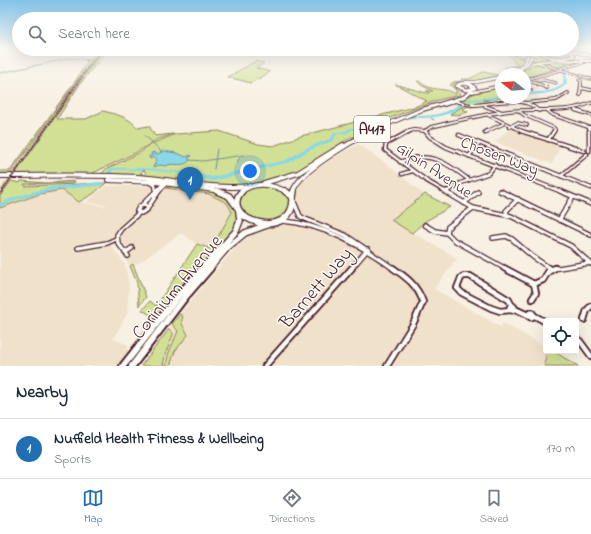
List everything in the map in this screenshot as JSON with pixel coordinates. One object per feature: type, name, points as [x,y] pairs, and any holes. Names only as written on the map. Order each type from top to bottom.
[{"type":"highway","name":"A417","points":[[463,83],[495,79]]},
{"type":"highway","name":"A417","points":[[294,200],[294,189],[299,180],[352,143],[395,120],[429,107],[468,96],[476,84],[495,79]]},
{"type":"highway","name":"A417","points":[[0,177],[167,182],[227,188],[256,185],[298,173],[350,140],[407,112],[462,95],[460,90],[454,86],[454,83],[478,82]]},
{"type":"highway","points":[[462,95],[462,91],[457,85],[463,83],[474,89]]},
{"type":"highway","points":[[459,88],[474,89]]},
{"type":"highway","name":"A417","points":[[0,177],[140,177],[224,193],[233,199],[238,210]]},
{"type":"highway","points":[[256,185],[274,186],[289,193],[294,200],[291,212],[276,222],[261,223],[250,221],[238,210],[237,203],[240,195],[256,185]]},
{"type":"highway","name":"Corinium Avenue","points":[[123,366],[171,304],[236,230],[240,221],[238,210]]},
{"type":"highway","name":"Corinium Avenue","points":[[132,366],[184,297],[228,247],[245,233],[276,222]]},
{"type":"street","points":[[542,65],[591,80]]},
{"type":"street","points":[[531,77],[576,65]]},
{"type":"street","points":[[532,82],[543,80],[556,83]]},
{"type":"street","points":[[579,80],[581,80],[581,96]]},
{"type":"street","points":[[532,82],[546,87]]},
{"type":"street","points":[[474,89],[495,87]]},
{"type":"street","points":[[474,89],[487,90],[495,88]]},
{"type":"street","points":[[581,88],[591,90]]},
{"type":"street","points":[[531,103],[554,101],[568,93]]},
{"type":"street","points":[[444,105],[456,101],[472,106],[495,102]]},
{"type":"street","points":[[485,106],[503,112],[548,111],[573,109],[591,103]]},
{"type":"street","points":[[527,104],[539,111]]},
{"type":"street","points":[[573,109],[591,115]]},
{"type":"street","points":[[519,111],[524,115],[554,128],[555,130],[548,140]]},
{"type":"street","points":[[548,111],[553,115],[590,128],[589,153],[561,176]]},
{"type":"street","name":"Chosen Way","points":[[503,112],[449,122],[428,128],[425,131],[430,137],[440,144],[591,204]]},
{"type":"street","points":[[488,115],[509,127],[589,153]]},
{"type":"street","points":[[509,127],[518,122],[526,126]]},
{"type":"street","points":[[485,132],[504,124]]},
{"type":"street","name":"Gilpin Avenue","points":[[425,131],[407,131],[386,144],[386,151],[412,171],[473,208],[507,214],[571,246],[591,264]]},
{"type":"street","points":[[459,135],[591,188]]},
{"type":"street","points":[[469,156],[479,144]]},
{"type":"street","points":[[400,162],[421,156],[432,158],[450,167],[469,180]]},
{"type":"street","points":[[446,192],[469,180],[489,173],[495,165]]},
{"type":"street","points":[[402,174],[412,171]]},
{"type":"street","points":[[134,181],[153,184],[156,192]]},
{"type":"street","points":[[139,212],[145,212],[167,182]]},
{"type":"street","points":[[116,239],[119,231],[139,212],[137,209],[167,182]]},
{"type":"street","points":[[161,190],[167,187],[179,185]]},
{"type":"street","points":[[500,191],[591,234]]},
{"type":"street","points":[[464,203],[478,192]]},
{"type":"street","points":[[559,220],[573,197]]},
{"type":"street","points":[[507,214],[506,211],[518,199]]},
{"type":"street","points":[[294,200],[300,216],[345,235],[367,250]]},
{"type":"street","points":[[142,205],[148,207]]},
{"type":"street","points":[[447,233],[448,227],[473,208]]},
{"type":"street","points":[[276,222],[297,221],[342,238],[367,250]]},
{"type":"street","points":[[424,225],[435,231],[447,233],[454,240],[534,284],[536,293],[532,299]]},
{"type":"street","points":[[493,238],[506,236],[512,239],[550,269],[591,264]]},
{"type":"street","points":[[78,248],[116,239]]},
{"type":"street","points":[[116,239],[126,254],[132,248]]},
{"type":"street","name":"Barnett Way","points":[[265,366],[367,250],[416,286],[422,297],[423,303],[418,314],[387,366]]},
{"type":"street","points":[[534,284],[543,280],[550,269]]},
{"type":"street","points":[[513,308],[509,300],[470,276],[462,276],[457,288],[464,294],[491,309],[513,308],[543,321]]},
{"type":"street","points":[[584,320],[587,310],[591,306]]},
{"type":"street","points":[[579,340],[591,356]]},
{"type":"shaded area","points":[[88,65],[92,65],[0,196],[0,188]]},
{"type":"shaded area","points":[[510,128],[561,145],[552,164],[495,142]]},
{"type":"shaded area","points":[[358,144],[388,165],[424,195],[391,220],[457,258],[434,289],[501,327],[503,323],[543,345],[543,354],[546,354],[544,366],[141,366],[184,309],[237,246],[254,233],[285,224],[297,225],[301,220],[302,214],[297,200],[297,185],[334,157]]},
{"type":"shaded area","points":[[105,186],[154,186],[155,189],[162,190],[166,188],[209,194],[227,203],[232,212],[211,249],[197,244],[181,233],[139,263],[130,266],[115,244],[111,245],[125,265],[129,285],[127,314],[113,339],[128,345],[128,352],[117,366],[0,366],[0,208],[40,194],[62,190],[79,202],[106,207],[106,205],[86,202]]},
{"type":"green space","points":[[85,65],[88,65],[10,174],[0,174],[0,171],[10,171]]},
{"type":"green space","points":[[92,65],[95,65],[80,84],[57,119],[86,119],[103,111],[130,121],[137,128],[149,126],[155,136],[173,134],[156,140],[139,151],[91,174],[15,174]]},
{"type":"green space","points":[[249,65],[261,65],[256,68],[270,72],[251,83],[228,77]]},
{"type":"green space","points":[[517,65],[519,66],[516,68],[505,68]]},
{"type":"green space","points":[[531,65],[542,65],[554,69],[531,76],[531,68],[527,68]]},
{"type":"green space","points":[[544,65],[570,65],[556,69]]},
{"type":"green space","points":[[483,72],[495,74],[495,77],[484,80],[454,83],[453,86],[460,93],[459,95],[438,100],[390,118],[355,137],[351,137],[294,173],[250,184],[226,186],[144,176],[146,173],[144,170],[140,173],[143,174],[142,176],[101,174],[106,169],[141,152],[149,145],[176,134],[219,131],[258,144],[273,146],[301,136],[417,106],[427,101],[395,84],[426,93],[433,91],[421,85],[417,81],[428,87],[446,90],[456,94],[456,90],[450,85],[453,82],[463,81],[461,79],[469,79]]},
{"type":"green space","points":[[495,88],[495,99],[483,100],[492,102],[480,103],[483,105],[468,106],[463,109],[468,112],[457,115],[450,114],[465,105],[458,100],[441,104],[465,98],[477,92]]},
{"type":"green space","points":[[11,181],[20,183],[21,181],[46,183],[75,181],[74,183],[24,184],[25,186],[106,183],[93,194],[79,202],[62,190],[40,194],[0,208],[0,196]]},
{"type":"green space","points":[[173,186],[196,188],[219,193],[228,198],[234,205],[237,216],[235,229],[156,318],[142,310],[150,301],[156,306],[197,244],[211,249],[232,212],[227,203],[209,194],[166,188]]},
{"type":"green space","points":[[263,186],[277,189],[290,198],[290,208],[279,217],[268,221],[258,220],[249,215],[242,209],[240,201],[242,194],[250,188]]},
{"type":"green space","points":[[425,194],[450,207],[424,222],[412,233],[391,220]]},
{"type":"green space","points":[[133,264],[146,297],[139,306],[137,283],[130,266]]},
{"type":"green space","points":[[180,314],[183,316],[182,324],[188,335],[175,351],[170,366],[166,366],[168,355],[178,331],[172,324]]},
{"type":"green space","points":[[169,329],[173,335],[165,355],[163,366],[141,366]]},
{"type":"green space","points":[[546,354],[558,354],[578,366],[544,366]]},
{"type":"water","points":[[163,151],[177,153],[186,157],[190,155],[192,156],[188,158],[190,160],[187,163],[181,165],[172,164],[153,167],[157,160],[155,157],[150,159],[149,156],[152,156],[151,153],[154,152],[154,154],[158,154]]},
{"type":"waterway","points":[[0,73],[37,65]]},
{"type":"waterway","points":[[560,65],[564,67]]},
{"type":"waterway","points":[[565,72],[571,70],[569,69]]},
{"type":"waterway","points":[[531,93],[552,91],[561,87],[565,84],[565,73]]},
{"type":"waterway","points":[[468,100],[495,98]]},
{"type":"waterway","points":[[410,117],[438,116],[451,112],[463,103]]},
{"type":"waterway","points":[[146,169],[184,173],[213,179],[288,161],[308,149],[332,140],[336,133],[346,132],[350,129],[364,129],[382,118],[389,118]]},
{"type":"waterway","points":[[145,136],[152,142]]},
{"type":"waterway","points":[[154,144],[161,152]]},
{"type":"waterway","points":[[215,159],[217,149]]},
{"type":"waterway","points":[[215,159],[244,155]]},
{"type":"waterway","points":[[237,163],[240,156]]},
{"type":"waterway","points":[[189,160],[203,161],[215,159]]},
{"type":"waterway","points":[[214,169],[215,159]]},
{"type":"waterway","points":[[109,173],[112,169],[142,169]]},
{"type":"waterway","points":[[0,205],[14,199],[50,189],[101,184]]},
{"type":"railway","points":[[0,194],[90,65]]},
{"type":"place","name":"Nuffield Health Fitness & Wellbeing","points":[[190,200]]}]
